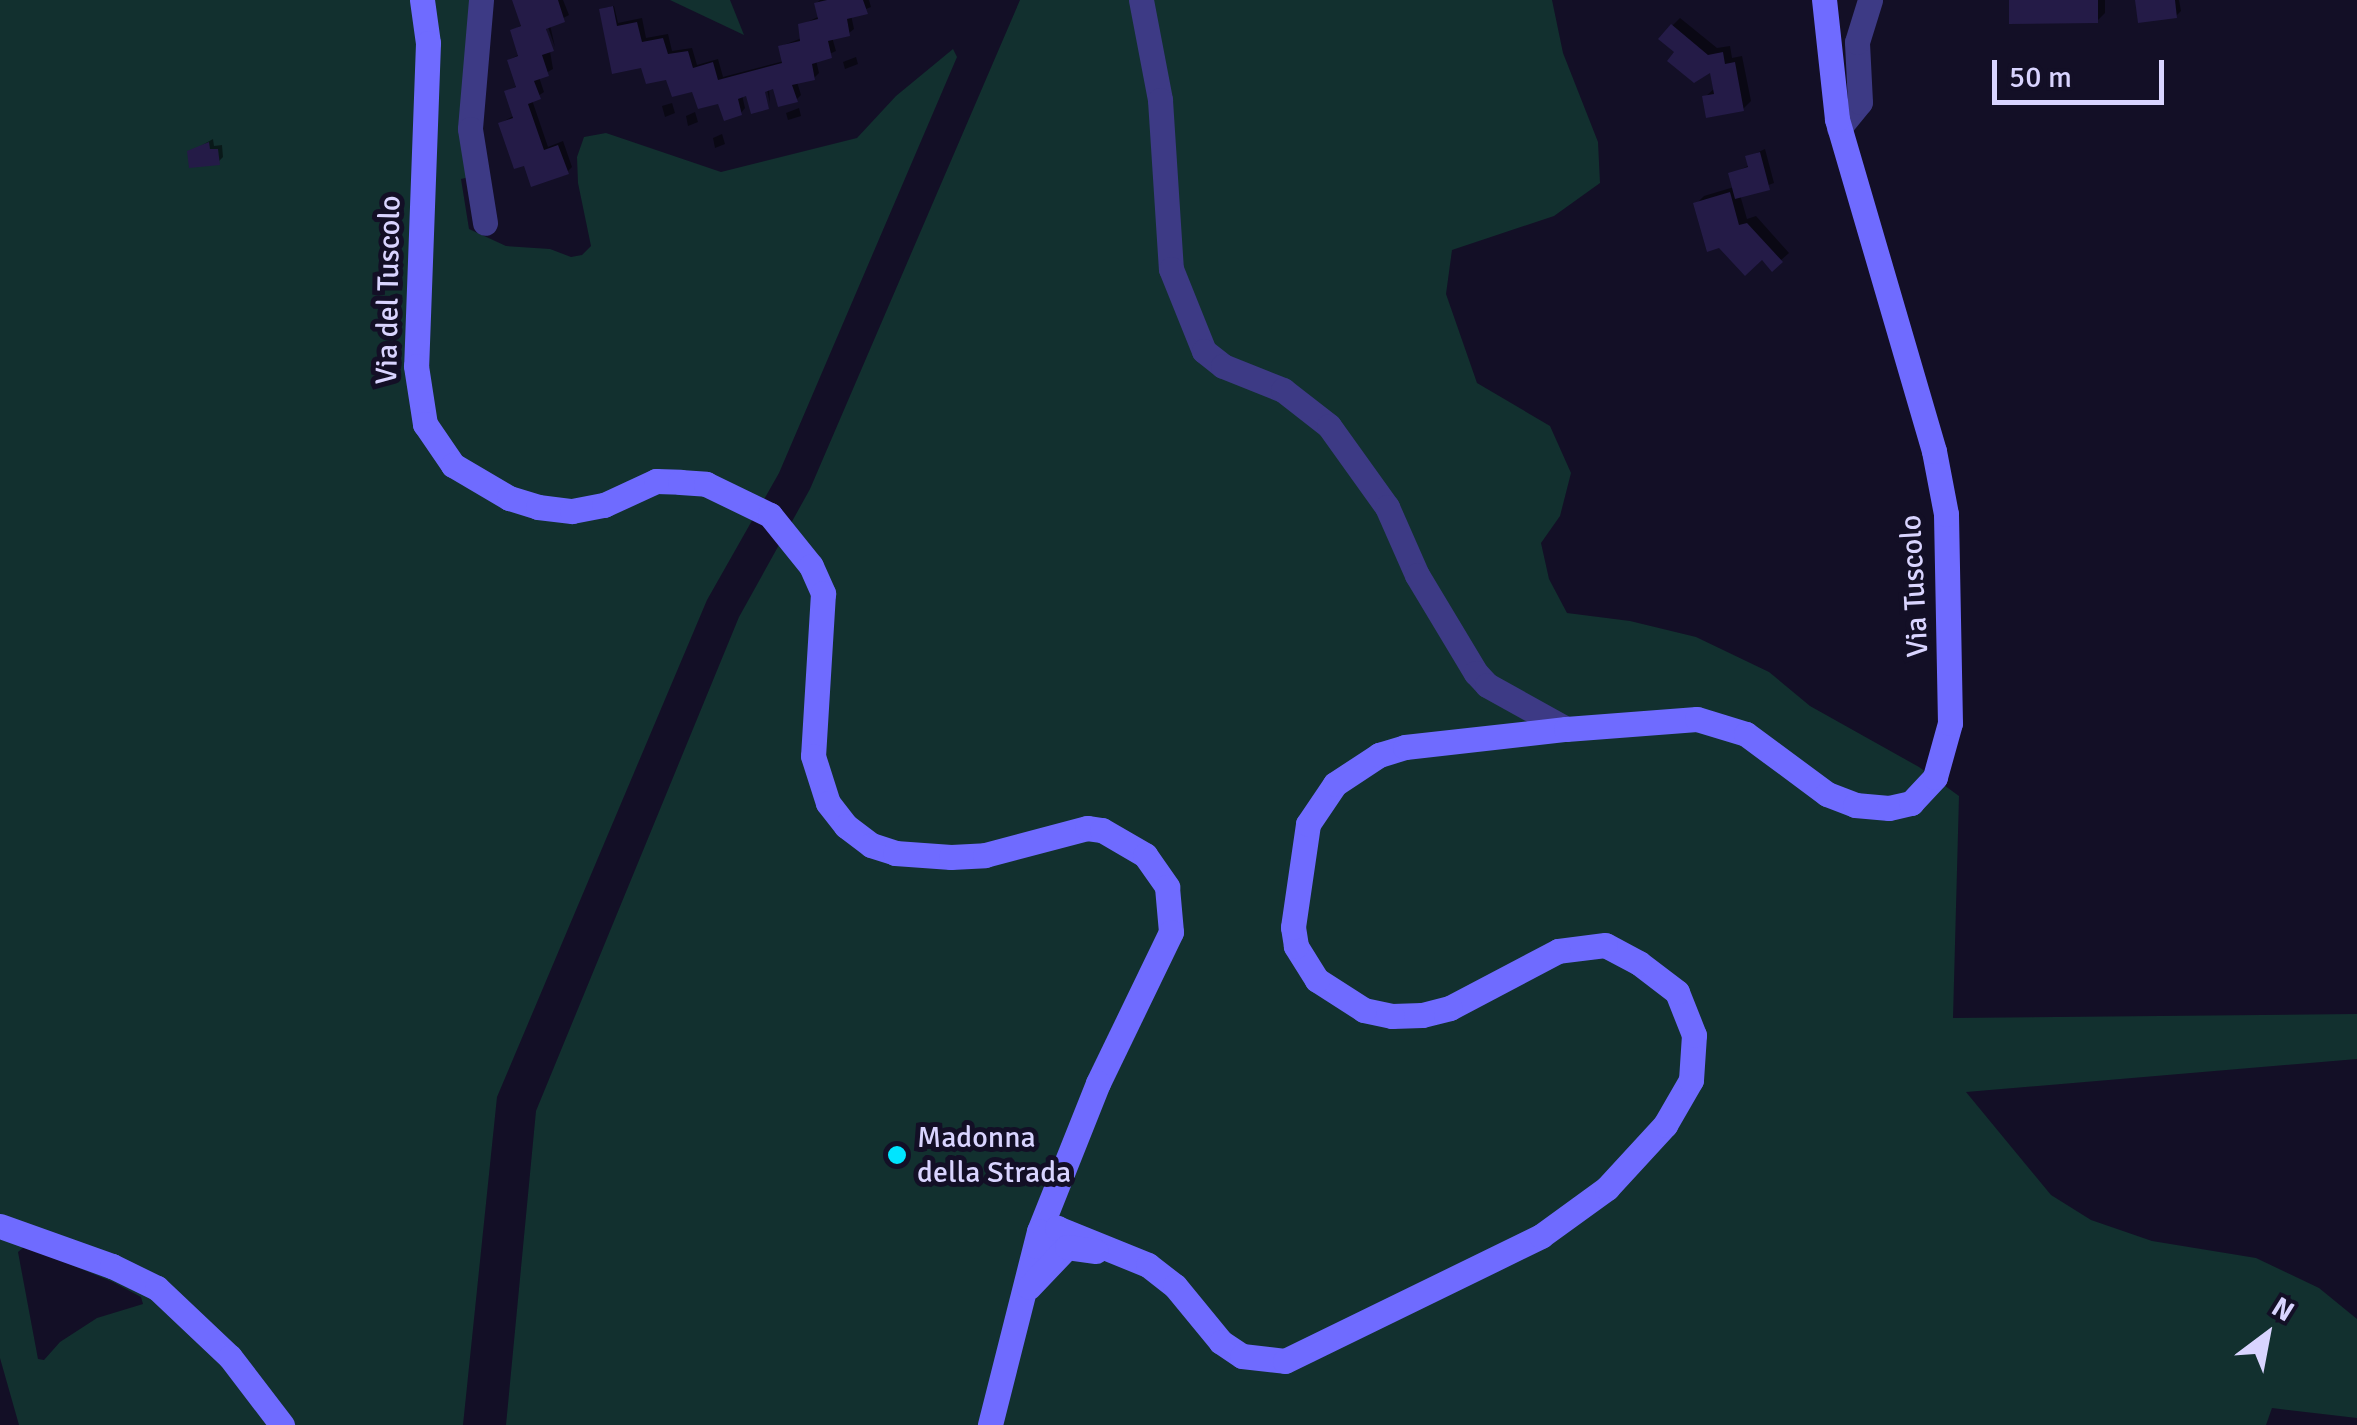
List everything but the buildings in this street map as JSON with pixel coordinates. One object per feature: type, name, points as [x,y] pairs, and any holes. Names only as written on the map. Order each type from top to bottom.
[{"type":"street","name":"Via del Tuscolo","points":[[422,0],[428,43],[416,366],[425,424],[453,465],[508,498],[538,507],[572,512],[604,505],[656,481],[706,484],[770,516],[811,566],[823,593],[813,756],[828,804],[846,826],[871,844],[895,853],[950,857],[985,855],[1067,832],[1102,830],[1145,855],[1168,887],[1173,918],[1167,945],[1098,1083],[1054,1194],[1036,1246],[990,1425]]},
{"type":"street","points":[[482,0],[470,129],[486,224]]},
{"type":"street","points":[[1141,0],[1160,100],[1171,269],[1204,350],[1223,366],[1295,398],[1329,426],[1387,507],[1417,575],[1476,673],[1487,685],[1566,728]]},
{"type":"street","name":"Via Tuscolo","points":[[1121,1255],[1148,1265],[1175,1286],[1221,1342],[1242,1356],[1285,1360],[1541,1236],[1607,1188],[1665,1125],[1691,1080],[1694,1035],[1677,992],[1639,963],[1605,946],[1558,951],[1450,1008],[1392,1016],[1364,1010],[1318,980],[1296,946],[1294,905],[1308,824],[1319,803],[1345,776],[1380,755],[1405,746],[1678,719],[1724,725],[1764,744],[1828,794],[1865,807],[1911,803],[1922,795],[1939,769],[1948,736],[1952,680],[1943,495],[1839,128],[1824,0]]},
{"type":"street","points":[[1839,128],[1860,102],[1857,42],[1870,0]]},
{"type":"street","points":[[1054,1194],[1081,1230],[1121,1255]]},
{"type":"street","points":[[0,1226],[112,1266],[157,1288],[230,1357],[282,1425]]},
{"type":"street","points":[[1036,1246],[1057,1228],[1121,1255]]},
{"type":"street","points":[[1022,1298],[1039,1273],[1067,1247],[1121,1255]]},
{"type":"green space","points":[[0,0],[482,0],[474,176],[461,179],[469,229],[506,246],[550,249],[571,257],[582,255],[591,246],[578,183],[577,157],[584,137],[606,133],[721,172],[857,138],[896,96],[953,49],[957,57],[779,473],[707,600],[497,1097],[463,1425],[19,1425],[0,1358]],"holes":[[[25,1246],[141,1297],[143,1304],[97,1318],[60,1342],[44,1360],[38,1359],[18,1252]]]},
{"type":"green space","points":[[670,0],[730,0],[744,35]]},
{"type":"green space","points":[[1020,0],[1552,0],[1563,53],[1598,142],[1600,183],[1554,216],[1452,250],[1446,294],[1477,383],[1550,426],[1571,473],[1560,516],[1541,543],[1549,579],[1567,613],[1630,621],[1696,637],[1769,672],[1810,706],[1919,767],[1959,796],[1953,1018],[2357,1014],[2357,1059],[1966,1092],[2051,1195],[2091,1220],[2152,1241],[2256,1258],[2319,1288],[2357,1319],[2357,1418],[2272,1408],[2266,1425],[506,1425],[536,1111],[739,617],[810,489]]},
{"type":"place","name":"Madonna della Strada","points":[[897,1155]]}]
